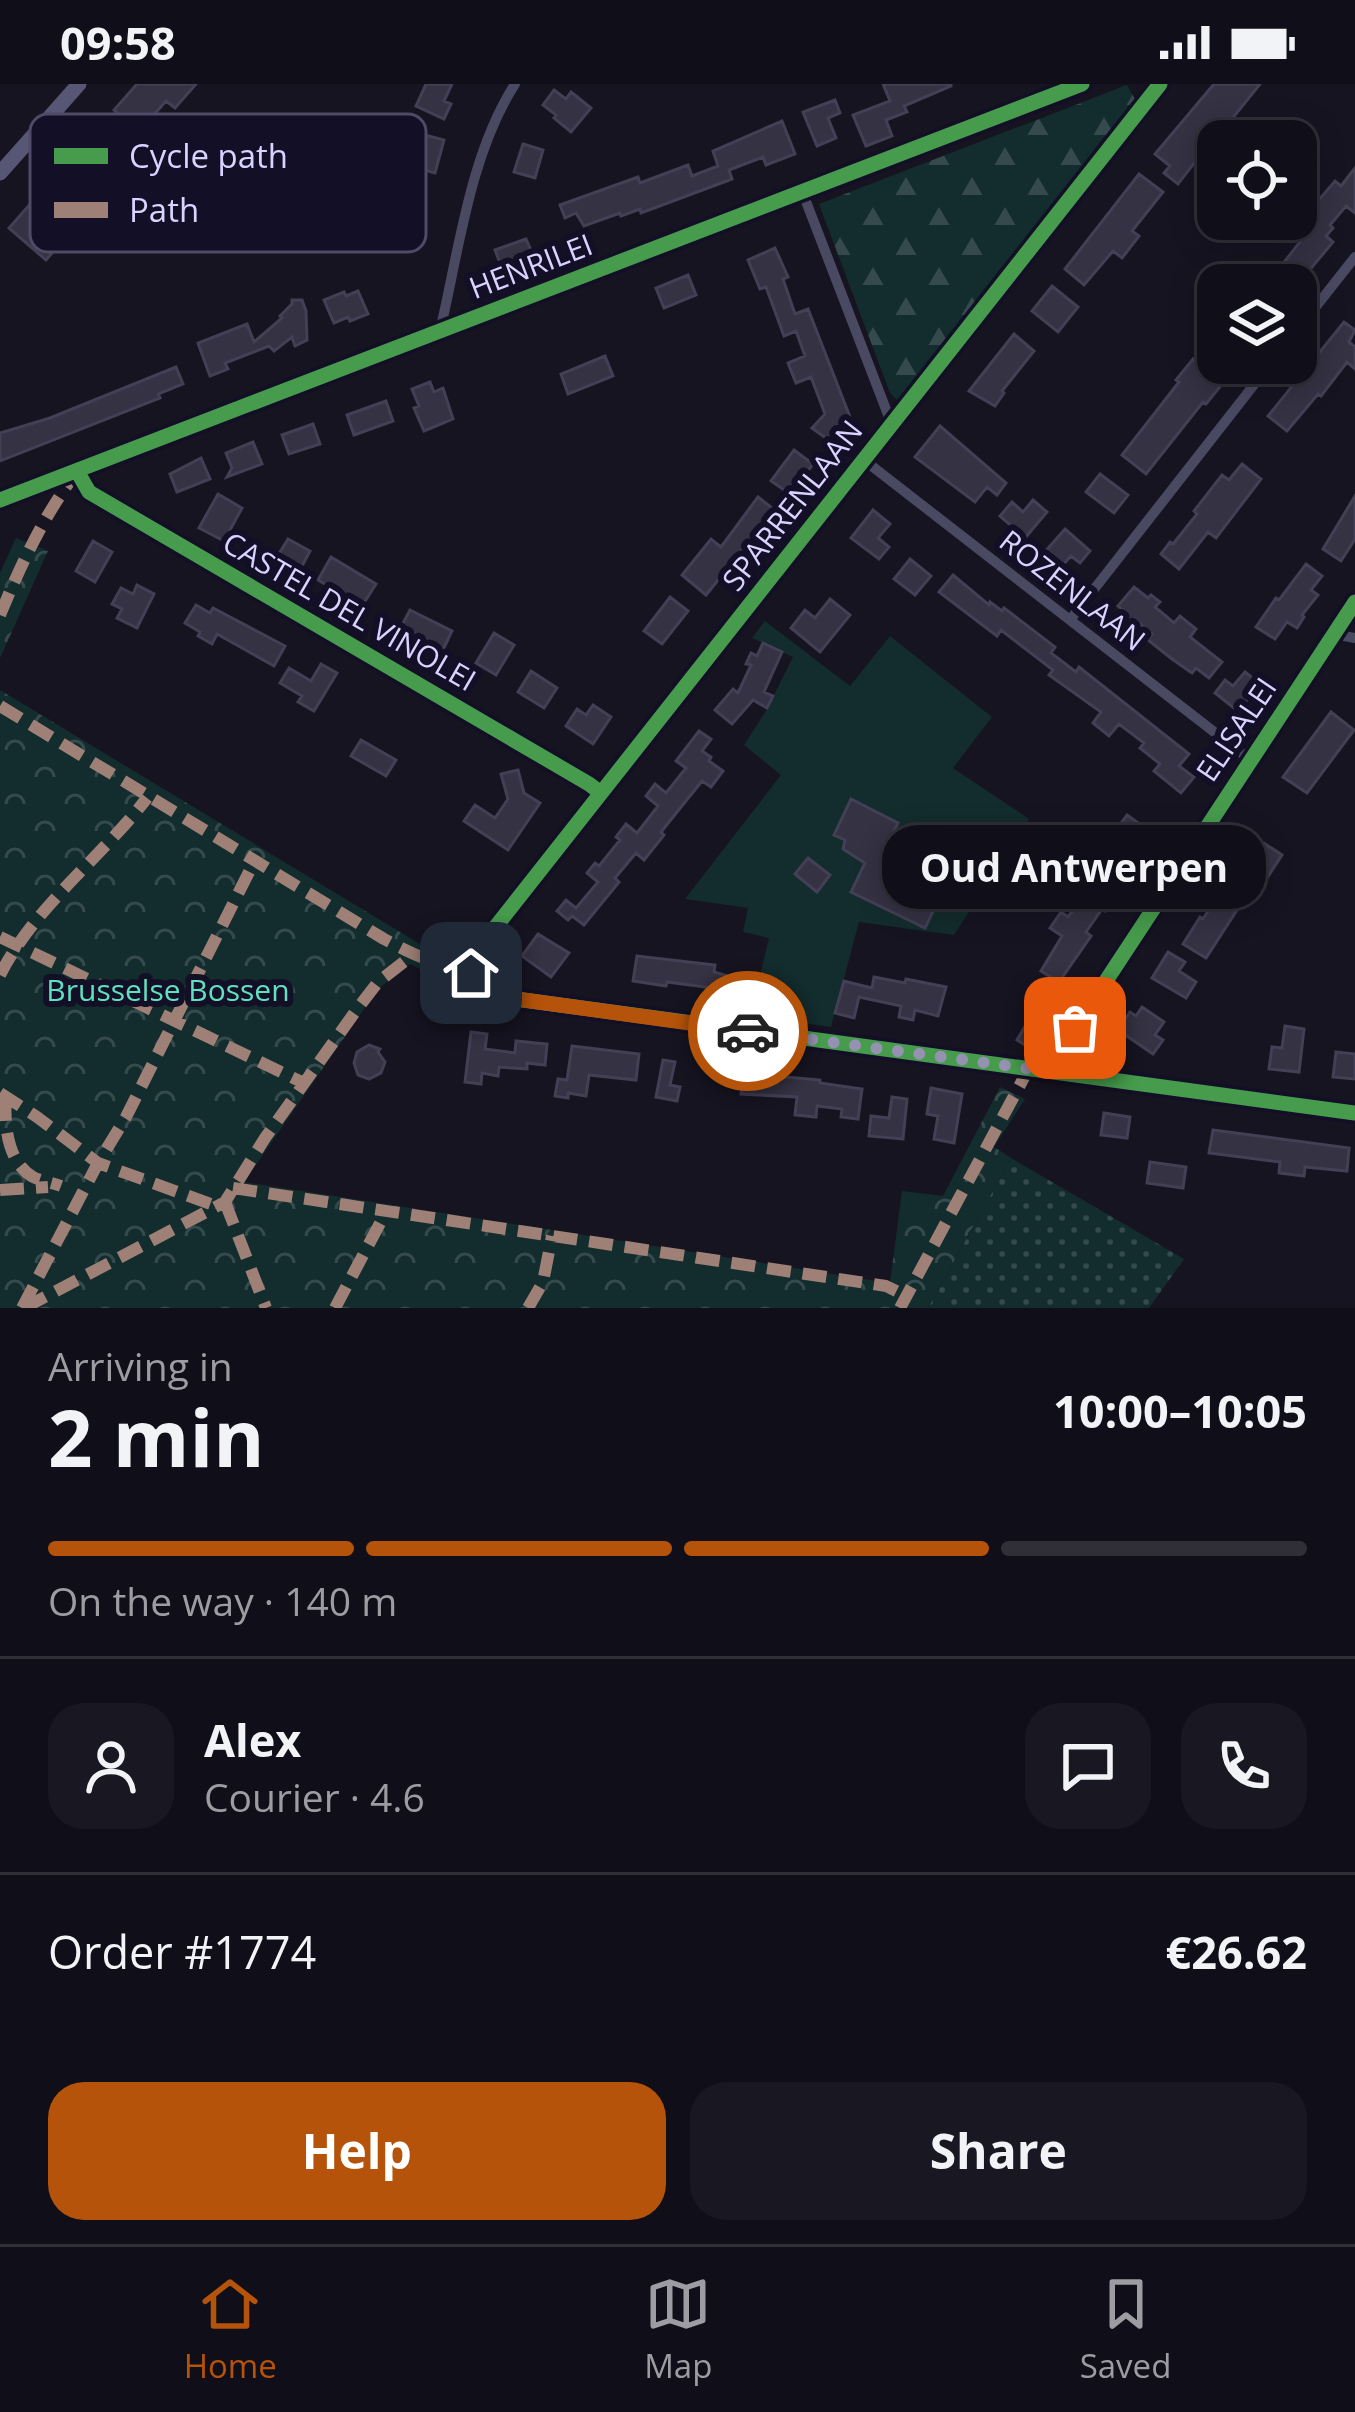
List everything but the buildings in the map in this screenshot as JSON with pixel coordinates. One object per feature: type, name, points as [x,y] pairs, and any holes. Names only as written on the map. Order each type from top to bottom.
[{"type":"street","points":[[52,114],[79,84]]},
{"type":"street","points":[[440,331],[481,154],[515,84]]},
{"type":"street","name":"HENRILEI","points":[[0,500],[1082,84]]},
{"type":"street","name":"SPARRENLAAN","points":[[1055,1072],[494,996],[477,987],[471,962],[1160,84]]},
{"type":"street","points":[[0,173],[30,139]]},
{"type":"street","name":"SPARRENLAAN","points":[[802,191],[892,425]]},
{"type":"street","points":[[1317,305],[1355,256]]},
{"type":"street","points":[[1070,620],[1255,384]]},
{"type":"street","name":"ROZENLAAN","points":[[865,460],[1250,759]]},
{"type":"street","name":"CASTEL DEL VINOLEI","points":[[77,471],[89,492],[601,793]]},
{"type":"street","name":"ELISALEI","points":[[1055,1072],[1075,1028],[1355,602]]},
{"type":"street","points":[[1334,634],[1355,638]]},
{"type":"street","points":[[1055,1072],[1355,1113]]},
{"type":"green space","points":[[1127,85],[1136,101],[897,400],[890,393],[819,204]]},
{"type":"green space","points":[[16,538],[48,551],[0,658],[0,573]]},
{"type":"green space","points":[[765,621],[850,686],[890,636],[992,717],[953,768],[1029,819],[954,935],[859,922],[831,1027],[750,1015],[769,938],[743,932],[748,908],[685,899],[781,775],[744,745],[793,657],[752,638]]},
{"type":"green space","name":"Brusselse Bossen","points":[[0,690],[443,958],[429,974],[410,964],[378,989],[244,1182],[890,1283],[902,1191],[943,1196],[1000,1087],[1025,1099],[994,1147],[1011,1158],[928,1308],[0,1308]]},
{"type":"green space","points":[[1011,1158],[1184,1259],[1149,1308],[928,1308]]},
{"type":"marked path","points":[[0,615],[32,544],[73,477]]},
{"type":"marked path","points":[[0,706],[384,939],[437,962],[471,962]]},
{"type":"marked path","points":[[0,975],[50,904],[147,798]]},
{"type":"marked path","points":[[22,1308],[126,1117],[254,862]]},
{"type":"marked path","points":[[0,937],[306,1084]]},
{"type":"marked path","points":[[24,1308],[225,1202],[355,1012],[378,982],[414,954]]},
{"type":"marked path","points":[[900,1308],[1028,1070]]},
{"type":"marked path","points":[[0,1093],[98,1163],[219,1207]]},
{"type":"marked path","points":[[6,1097],[7,1130],[18,1162],[33,1177],[61,1186]]},
{"type":"marked path","points":[[0,1190],[48,1187]]},
{"type":"marked path","points":[[233,1188],[886,1286],[906,1296]]},
{"type":"marked path","points":[[225,1202],[266,1308]]},
{"type":"marked path","points":[[335,1308],[387,1210]]},
{"type":"marked path","points":[[528,1308],[543,1282],[552,1236]]},
{"type":"cycle path","points":[[0,500],[1082,84]]},
{"type":"cycle path","points":[[1160,84],[475,953],[472,974],[476,985],[494,996],[1355,1113]]},
{"type":"cycle path","points":[[77,471],[89,492],[601,793]]},
{"type":"cycle path","points":[[1055,1072],[1075,1028],[1355,602]]},
{"type":"way so far","points":[[748,1031],[1055,1072],[1075,1028]]},
{"type":"place","name":"Oud Antwerpen","points":[[1075,1028]]},
{"type":"route","points":[[471,973],[481,991],[494,996],[748,1031]]}]
